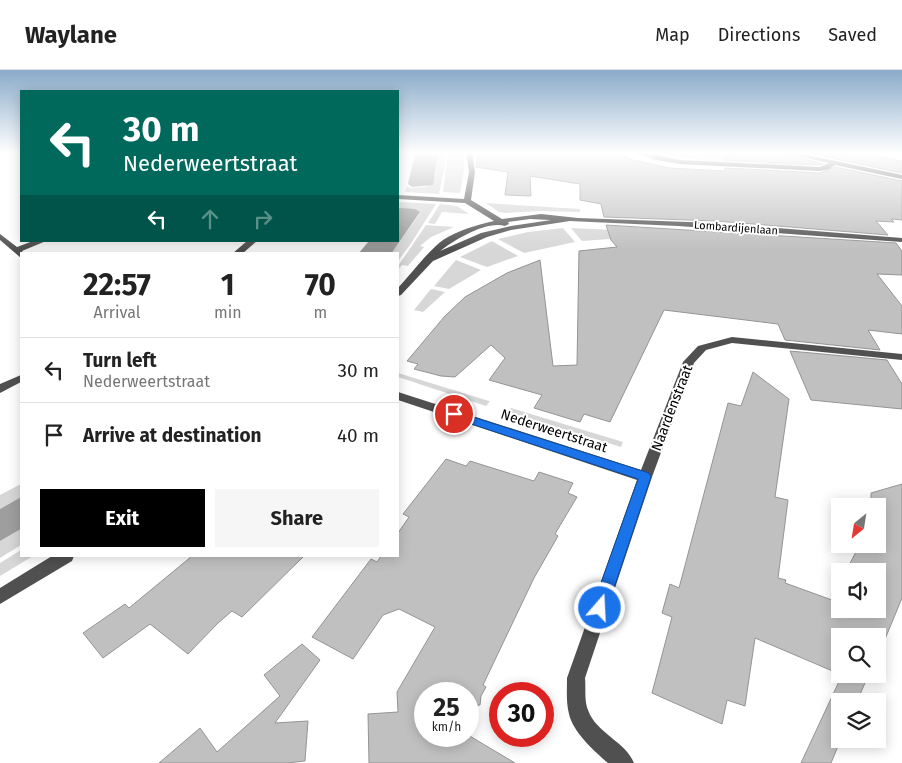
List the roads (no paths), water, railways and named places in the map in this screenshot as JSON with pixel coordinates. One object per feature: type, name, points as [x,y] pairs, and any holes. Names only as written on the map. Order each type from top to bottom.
[{"type":"street","points":[[467,201],[470,185]]},
{"type":"street","points":[[399,196],[467,201],[510,228]]},
{"type":"street","name":"Lombardijenlaan","points":[[399,292],[441,245],[457,236],[500,221],[526,217],[551,216],[570,220]]},
{"type":"street","name":"Lombardijenlaan","points":[[430,258],[469,240],[510,228],[570,220],[630,221],[902,240]]},
{"type":"street","points":[[0,236],[19,252],[40,242]]},
{"type":"street","points":[[239,252],[252,242]]},
{"type":"street","name":"Naardenstraat","points":[[624,763],[596,739],[578,713],[576,678],[645,477],[689,362],[702,348],[732,340],[902,356]]},
{"type":"street","points":[[0,389],[20,379]]},
{"type":"street","name":"Nederweertstraat","points":[[399,396],[645,477]]},
{"type":"street","points":[[0,597],[64,557]]}]
